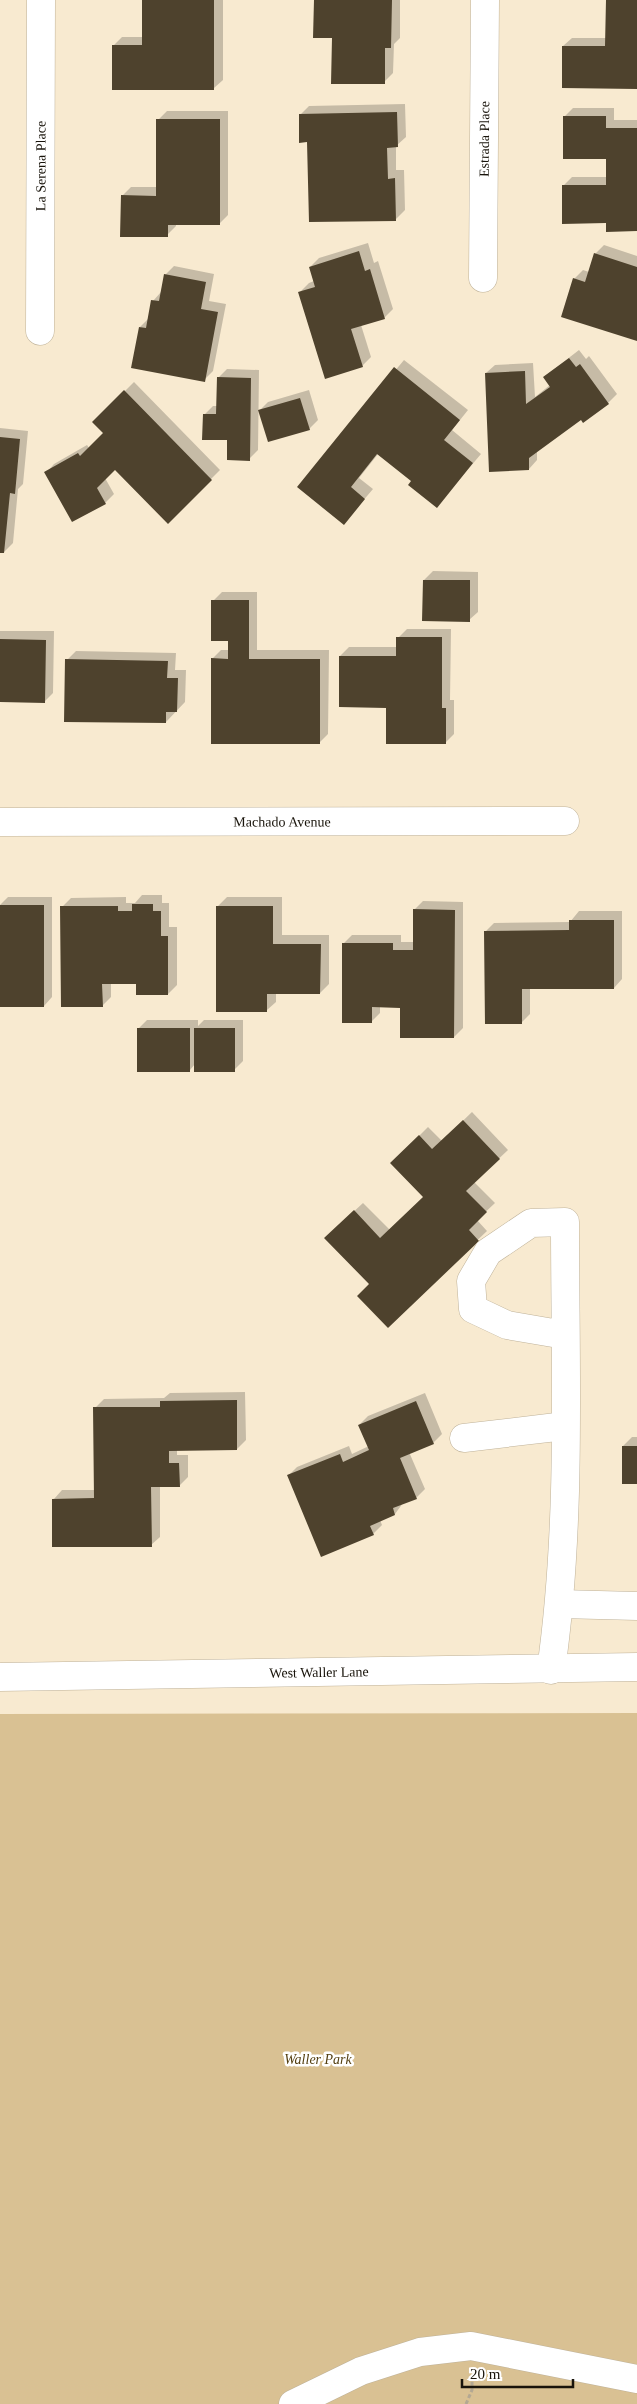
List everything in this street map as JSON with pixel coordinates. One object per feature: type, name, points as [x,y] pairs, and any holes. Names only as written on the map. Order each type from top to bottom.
[{"type":"street","name":"La Serena Place","points":[[40,0],[40,331]]},
{"type":"street","name":"Estrada Place","points":[[483,278],[485,0]]},
{"type":"street","name":"Machado Avenue","points":[[0,822],[565,821]]},
{"type":"street","points":[[551,1670],[560,1604],[565,1426],[565,1335],[565,1222],[531,1223],[488,1252],[471,1281],[473,1309],[507,1325],[565,1335]]},
{"type":"street","points":[[464,1438],[565,1426]]},
{"type":"street","points":[[560,1604],[637,1606]]},
{"type":"street","name":"West Waller Lane","points":[[0,1677],[551,1670],[637,1667]]},
{"type":"street","points":[[293,2404],[361,2371],[420,2352],[471,2346],[637,2379]]},
{"type":"green space","name":"Waller Park","points":[[637,1713],[637,2404],[0,2404],[0,1714]]},
{"type":"building","points":[[142,0],[214,0],[214,90],[112,90],[112,45],[142,45]]},
{"type":"building","points":[[314,0],[392,0],[391,48],[385,48],[385,84],[331,84],[332,38],[313,38]]},
{"type":"building","points":[[606,0],[637,0],[637,89],[562,88],[562,46],[605,46]]},
{"type":"building","points":[[397,112],[398,147],[387,148],[388,179],[395,178],[396,221],[309,222],[307,142],[299,143],[299,114]]},
{"type":"building","points":[[563,116],[606,116],[606,128],[637,128],[637,231],[606,232],[606,223],[562,224],[562,185],[606,185],[606,159],[563,159]]},
{"type":"building","points":[[156,119],[220,119],[220,225],[168,225],[168,237],[120,237],[121,195],[156,196]]},
{"type":"building","points":[[359,251],[365,271],[370,269],[385,319],[351,329],[363,367],[325,379],[298,292],[315,287],[309,267]]},
{"type":"building","points":[[594,253],[637,267],[637,341],[561,317],[573,278],[585,282]]},
{"type":"building","points":[[164,274],[206,282],[201,309],[218,312],[205,382],[131,368],[139,327],[146,328],[151,300],[159,301]]},
{"type":"building","points":[[569,358],[576,367],[580,364],[609,404],[583,423],[581,420],[529,458],[529,470],[489,472],[485,373],[525,371],[526,404],[550,387],[543,377]]},
{"type":"building","points":[[394,367],[460,420],[444,440],[473,463],[437,508],[408,485],[411,481],[377,454],[351,487],[365,499],[344,525],[297,487]]},
{"type":"building","points":[[217,377],[251,378],[250,461],[227,460],[227,440],[202,440],[203,414],[216,414]]},
{"type":"building","points":[[124,390],[212,480],[168,524],[115,470],[97,488],[106,504],[72,522],[44,472],[78,453],[80,456],[103,433],[92,422]]},
{"type":"building","points":[[300,398],[310,430],[268,442],[258,410]]},
{"type":"building","points":[[0,437],[20,439],[15,494],[10,493],[4,553],[0,553]]},
{"type":"building","points":[[423,580],[470,580],[470,622],[422,621]]},
{"type":"building","points":[[211,600],[249,600],[249,659],[320,659],[320,744],[211,744],[211,658],[228,659],[228,641],[211,641]]},
{"type":"building","points":[[396,637],[442,637],[442,708],[446,708],[446,744],[386,744],[386,708],[339,707],[339,656],[396,656]]},
{"type":"building","points":[[0,639],[46,640],[45,703],[0,702]]},
{"type":"building","points":[[65,659],[168,661],[167,678],[178,678],[177,712],[166,712],[166,723],[64,722]]},
{"type":"building","points":[[132,904],[153,904],[153,911],[161,911],[161,936],[168,936],[168,995],[136,995],[136,984],[102,984],[103,1007],[61,1007],[60,906],[118,906],[118,911],[132,911]]},
{"type":"building","points":[[0,905],[44,905],[44,1007],[0,1007]]},
{"type":"building","points":[[216,906],[273,906],[273,944],[321,944],[320,994],[267,994],[267,1012],[216,1012]]},
{"type":"building","points":[[413,909],[455,910],[454,1038],[400,1038],[400,1008],[372,1007],[372,1023],[342,1023],[342,943],[393,943],[393,950],[413,950]]},
{"type":"building","points":[[569,920],[614,920],[614,989],[522,989],[522,1024],[485,1024],[484,931],[569,930]]},
{"type":"building","points":[[137,1028],[190,1028],[190,1072],[137,1072]]},
{"type":"building","points":[[194,1028],[235,1028],[235,1072],[194,1072]]},
{"type":"building","points":[[463,1120],[500,1159],[466,1191],[487,1212],[469,1230],[479,1241],[388,1328],[357,1296],[369,1284],[324,1238],[354,1210],[380,1238],[423,1197],[390,1163],[419,1135],[432,1149]]},
{"type":"building","points":[[237,1400],[237,1450],[169,1451],[169,1463],[179,1463],[180,1487],[151,1487],[152,1547],[52,1547],[52,1499],[94,1498],[93,1407],[160,1407],[160,1401]]},
{"type":"building","points":[[416,1401],[434,1444],[400,1458],[417,1499],[393,1508],[395,1515],[370,1526],[374,1535],[321,1557],[287,1475],[340,1454],[343,1462],[369,1450],[358,1425]]},
{"type":"building","points":[[622,1446],[637,1446],[637,1484],[622,1484]]}]
